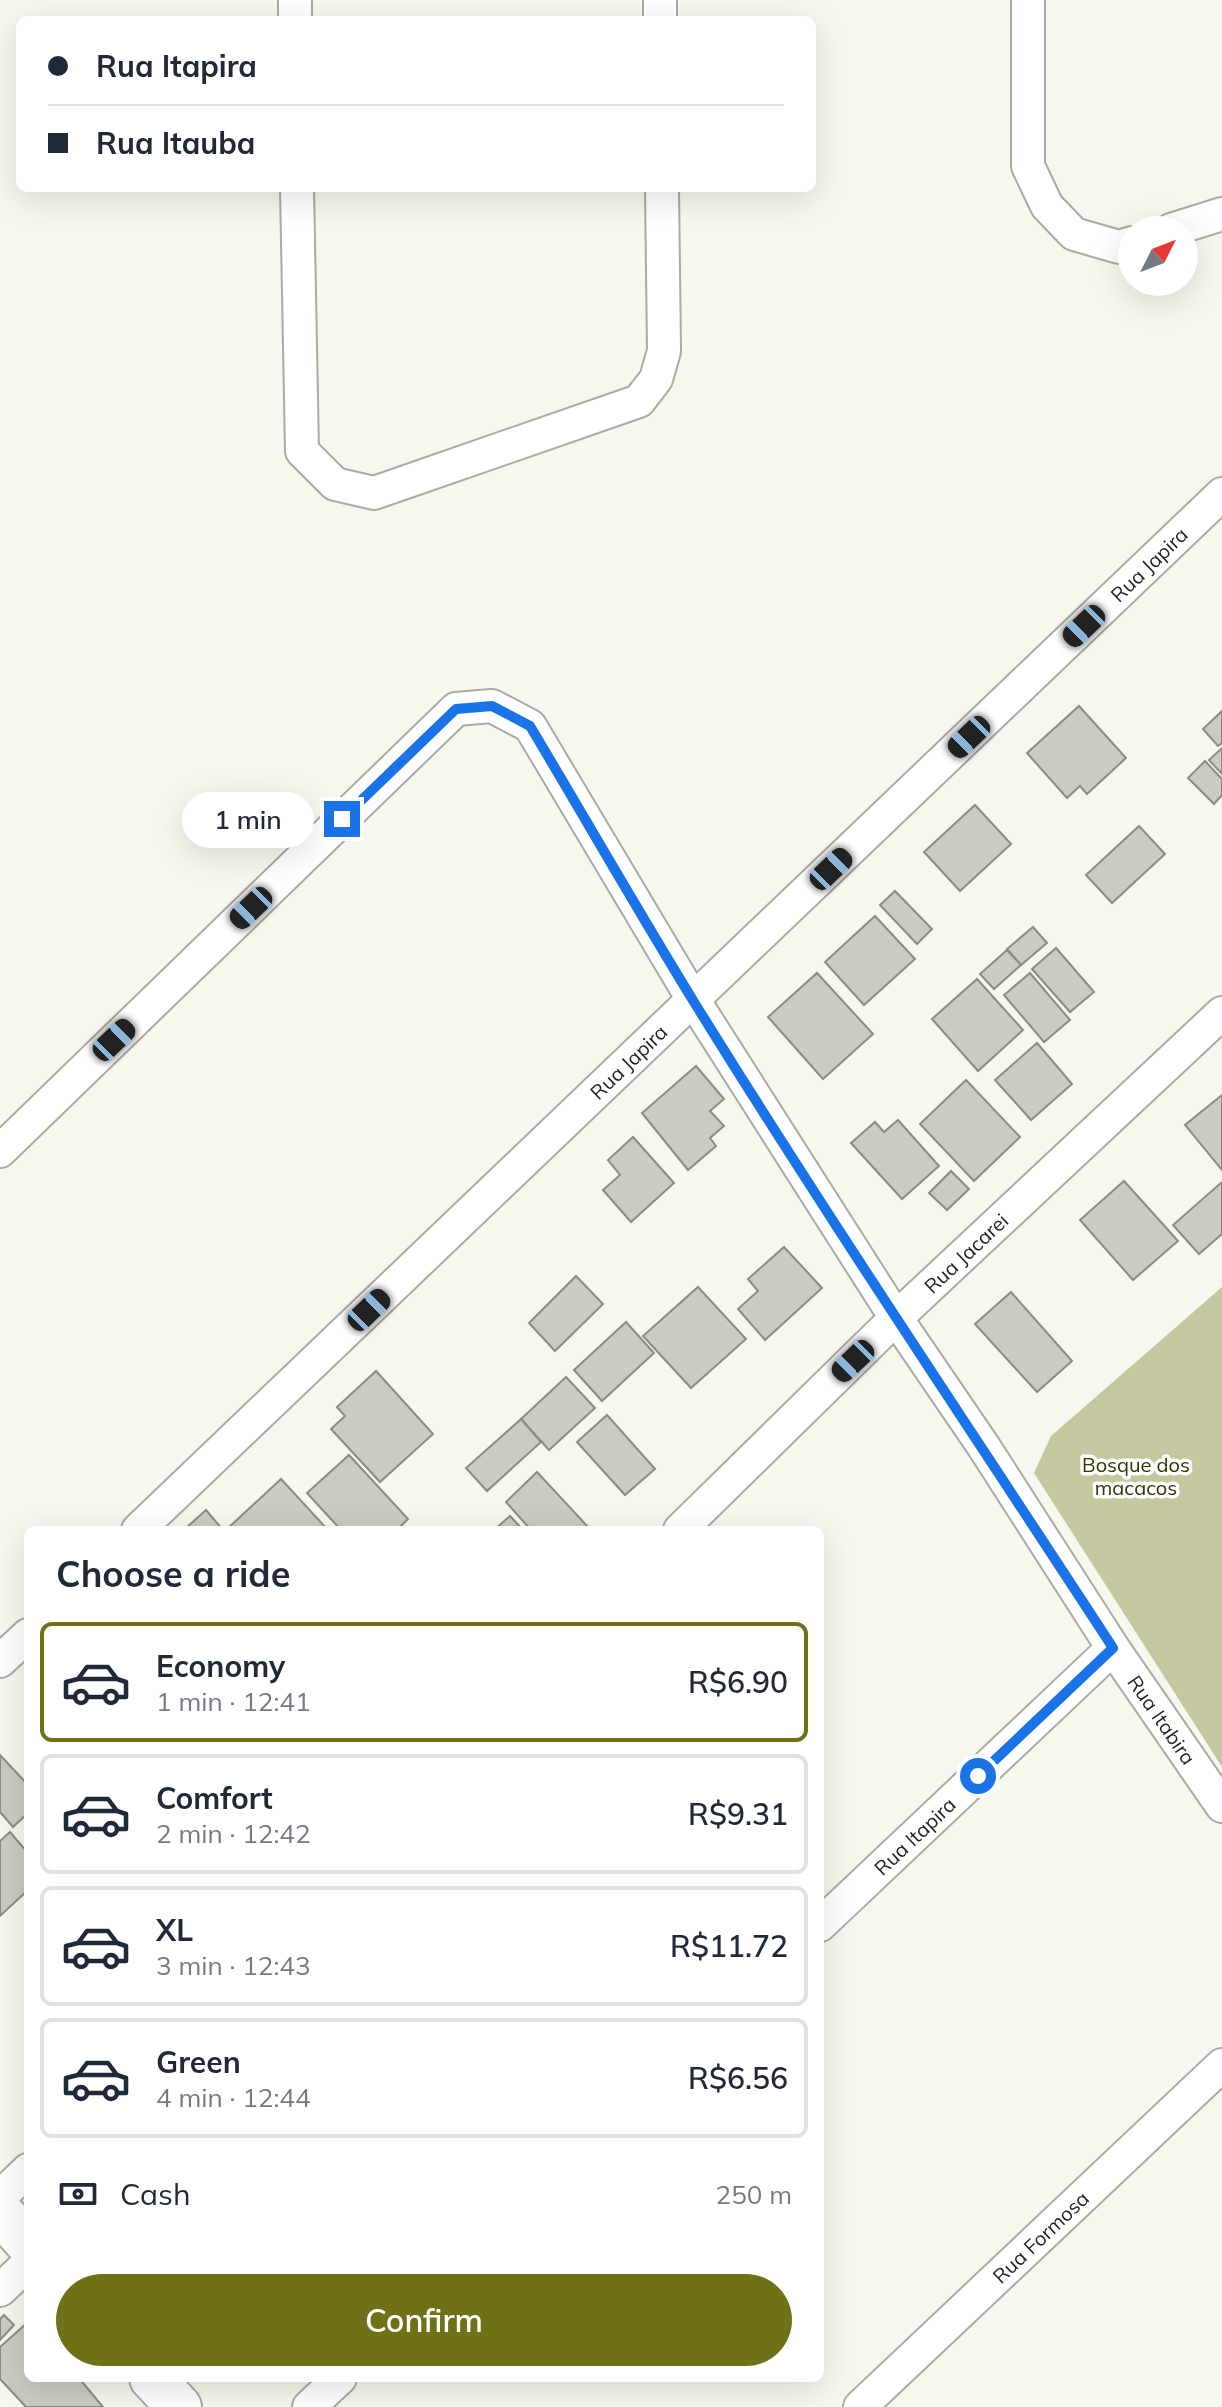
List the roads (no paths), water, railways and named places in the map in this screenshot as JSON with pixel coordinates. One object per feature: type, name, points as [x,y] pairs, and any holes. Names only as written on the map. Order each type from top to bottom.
[{"type":"street","points":[[1028,0],[1028,166],[1047,206],[1074,234],[1118,247]]},
{"type":"street","points":[[297,192],[302,451],[335,484],[374,493],[639,401],[656,379],[664,351],[662,192]]},
{"type":"street","points":[[1198,222],[1222,214]]},
{"type":"street","name":"Rua Japira","points":[[142,1526],[1222,494]]},
{"type":"street","name":"Rua Itabira","points":[[0,1151],[456,709],[492,706],[530,726],[694,1001],[896,1318],[984,1447],[1113,1648],[1222,1806]]},
{"type":"street","name":"Rua Jacarei","points":[[684,1526],[896,1318],[1222,1013]]},
{"type":"street","points":[[0,1661],[24,1639]]},
{"type":"street","name":"Rua Itapira","points":[[824,1921],[1113,1648]]},
{"type":"street","name":"Rua Formosa","points":[[860,2407],[1222,2065]]},
{"type":"street","points":[[0,2197],[24,2174]]},
{"type":"street","points":[[0,2212],[24,2239]]},
{"type":"street","points":[[0,2290],[24,2268]]},
{"type":"street","points":[[156,2382],[179,2407]]},
{"type":"street","points":[[309,2407],[336,2382]]},
{"type":"park label","name":"Bosque dos macacos","points":[[1136,1476]]}]
